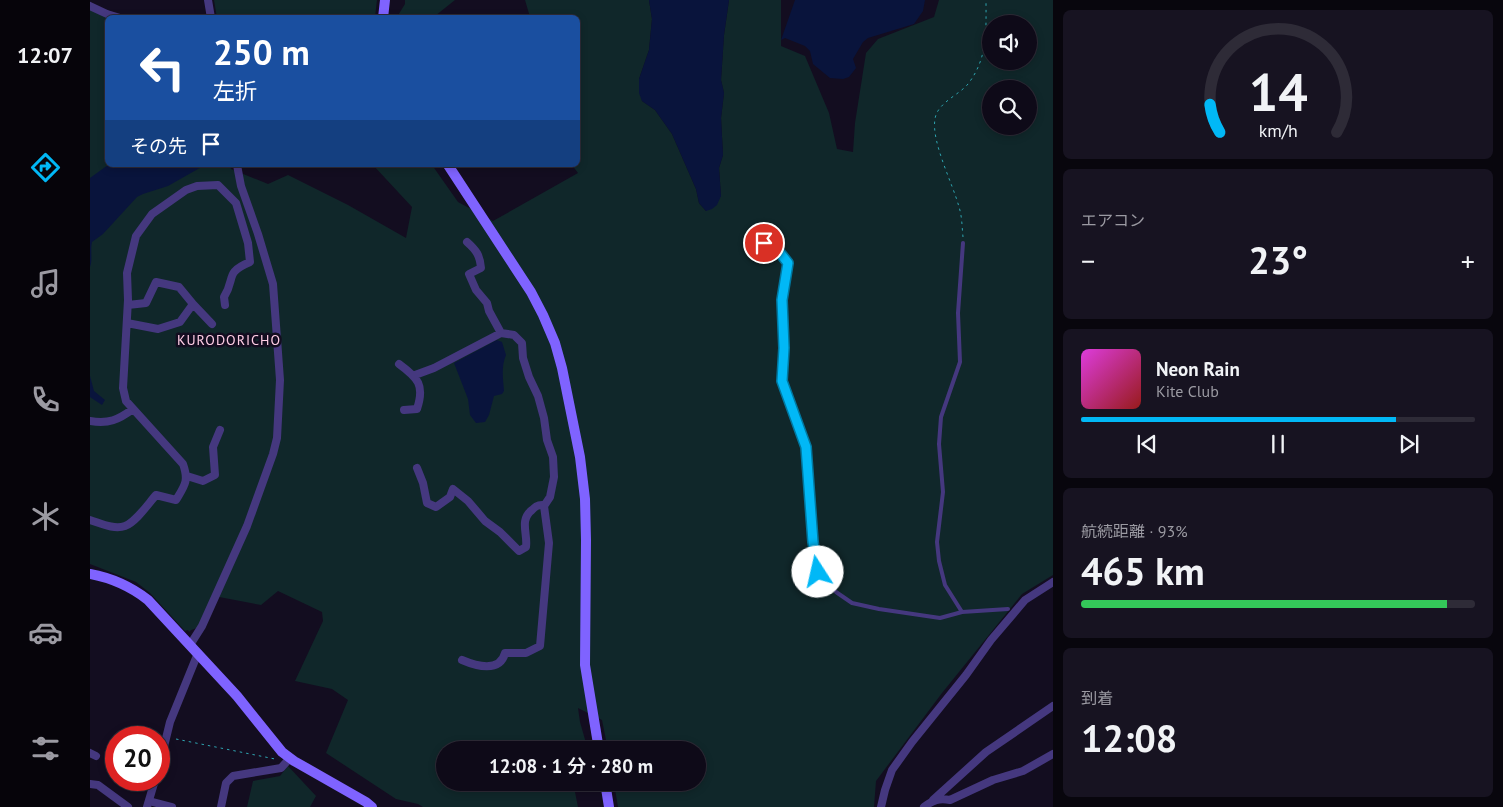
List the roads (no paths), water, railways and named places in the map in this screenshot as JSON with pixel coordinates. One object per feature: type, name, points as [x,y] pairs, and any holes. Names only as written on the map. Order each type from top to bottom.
[{"type":"street","points":[[208,0],[210,15]]},
{"type":"street","points":[[383,15],[385,0]]},
{"type":"street","points":[[90,6],[110,15]]},
{"type":"street","points":[[190,645],[202,626],[247,526],[277,438],[280,380],[273,284],[241,186],[237,167]]},
{"type":"street","points":[[449,167],[531,292],[549,329],[562,368],[580,457],[585,500],[585,665],[598,741]]},
{"type":"street","points":[[90,520],[110,526],[125,526],[139,516],[156,495],[176,500],[184,486],[187,476],[183,464],[126,401],[123,388],[128,306],[126,273],[136,236],[152,214],[186,190],[198,186],[218,185],[236,203],[248,243],[250,262],[237,268],[230,279],[228,291],[224,297],[225,305]]},
{"type":"street","points":[[466,242],[476,250],[480,258],[481,268],[469,274],[476,290],[487,303],[502,333]]},
{"type":"street","points":[[128,306],[146,303],[156,282],[179,287],[212,324]]},
{"type":"street","points":[[126,323],[158,329],[180,322],[193,304]]},
{"type":"street","points":[[415,375],[434,368],[502,333],[514,336],[522,343],[529,377],[538,396],[547,440],[553,457],[554,477],[550,497],[544,506],[549,542],[540,646],[526,653],[506,653],[504,659],[494,666],[477,666],[462,660]]},
{"type":"street","points":[[399,364],[415,375],[422,395],[417,409],[404,410]]},
{"type":"street","points":[[90,421],[101,422],[118,419],[133,409]]},
{"type":"street","points":[[187,476],[203,481],[216,475],[213,447],[220,430]]},
{"type":"street","points":[[417,468],[424,484],[427,502],[436,507],[450,497],[454,489],[468,501],[485,521],[500,532],[519,551],[526,547],[528,537],[524,522],[527,514],[538,505],[542,505]]},
{"type":"street","points":[[90,574],[107,577],[137,591],[148,600],[237,696],[282,752],[372,807]]},
{"type":"street","points":[[881,807],[884,790],[892,770],[912,742],[966,675],[991,640],[1025,600],[1053,582]]},
{"type":"street","points":[[169,726],[176,704],[198,653]]},
{"type":"street","points":[[924,807],[986,752],[1053,706]]},
{"type":"street","points":[[933,800],[943,798],[950,800],[993,780],[1023,771],[1053,754]]},
{"type":"street","points":[[220,807],[226,783],[233,776],[281,768],[290,758]]},
{"type":"street","points":[[238,766],[239,775]]},
{"type":"street","points":[[90,784],[98,785],[128,807]]},
{"type":"street","points":[[152,791],[148,804],[172,807]]},
{"type":"street","points":[[606,791],[609,807]]},
{"type":"lane","points":[[764,243],[777,249],[788,263],[782,300],[784,348],[782,381],[806,447],[813,542],[818,572],[836,592],[852,603],[940,618],[962,612],[1008,609]]},
{"type":"lane","points":[[962,612],[945,585],[938,561],[937,542],[943,492],[939,444],[941,417],[960,362],[958,312],[963,243]]},
{"type":"water","points":[[649,0],[729,0],[721,80],[724,93],[721,118],[723,155],[719,168],[721,196],[717,205],[706,211],[699,203],[696,189],[672,134],[655,110],[642,101],[639,93],[639,79],[649,50],[652,19]]},
{"type":"water","points":[[795,0],[925,0],[923,11],[914,24],[868,38],[863,42],[853,59],[856,68],[849,77],[843,79],[830,78],[813,64],[810,51],[805,46],[785,38],[781,40]]},
{"type":"water","points":[[105,167],[201,167],[168,186],[137,197],[103,234],[92,242],[90,267],[90,178]]},
{"type":"water","points":[[497,340],[502,342],[506,355],[503,368],[504,391],[502,394],[494,396],[485,422],[476,423],[470,415],[468,399],[454,363]]},
{"type":"water","points":[[90,376],[94,391],[105,400],[102,405],[90,397]]},
{"type":"district","name":"KURODORICHO","points":[[229,340]]}]
